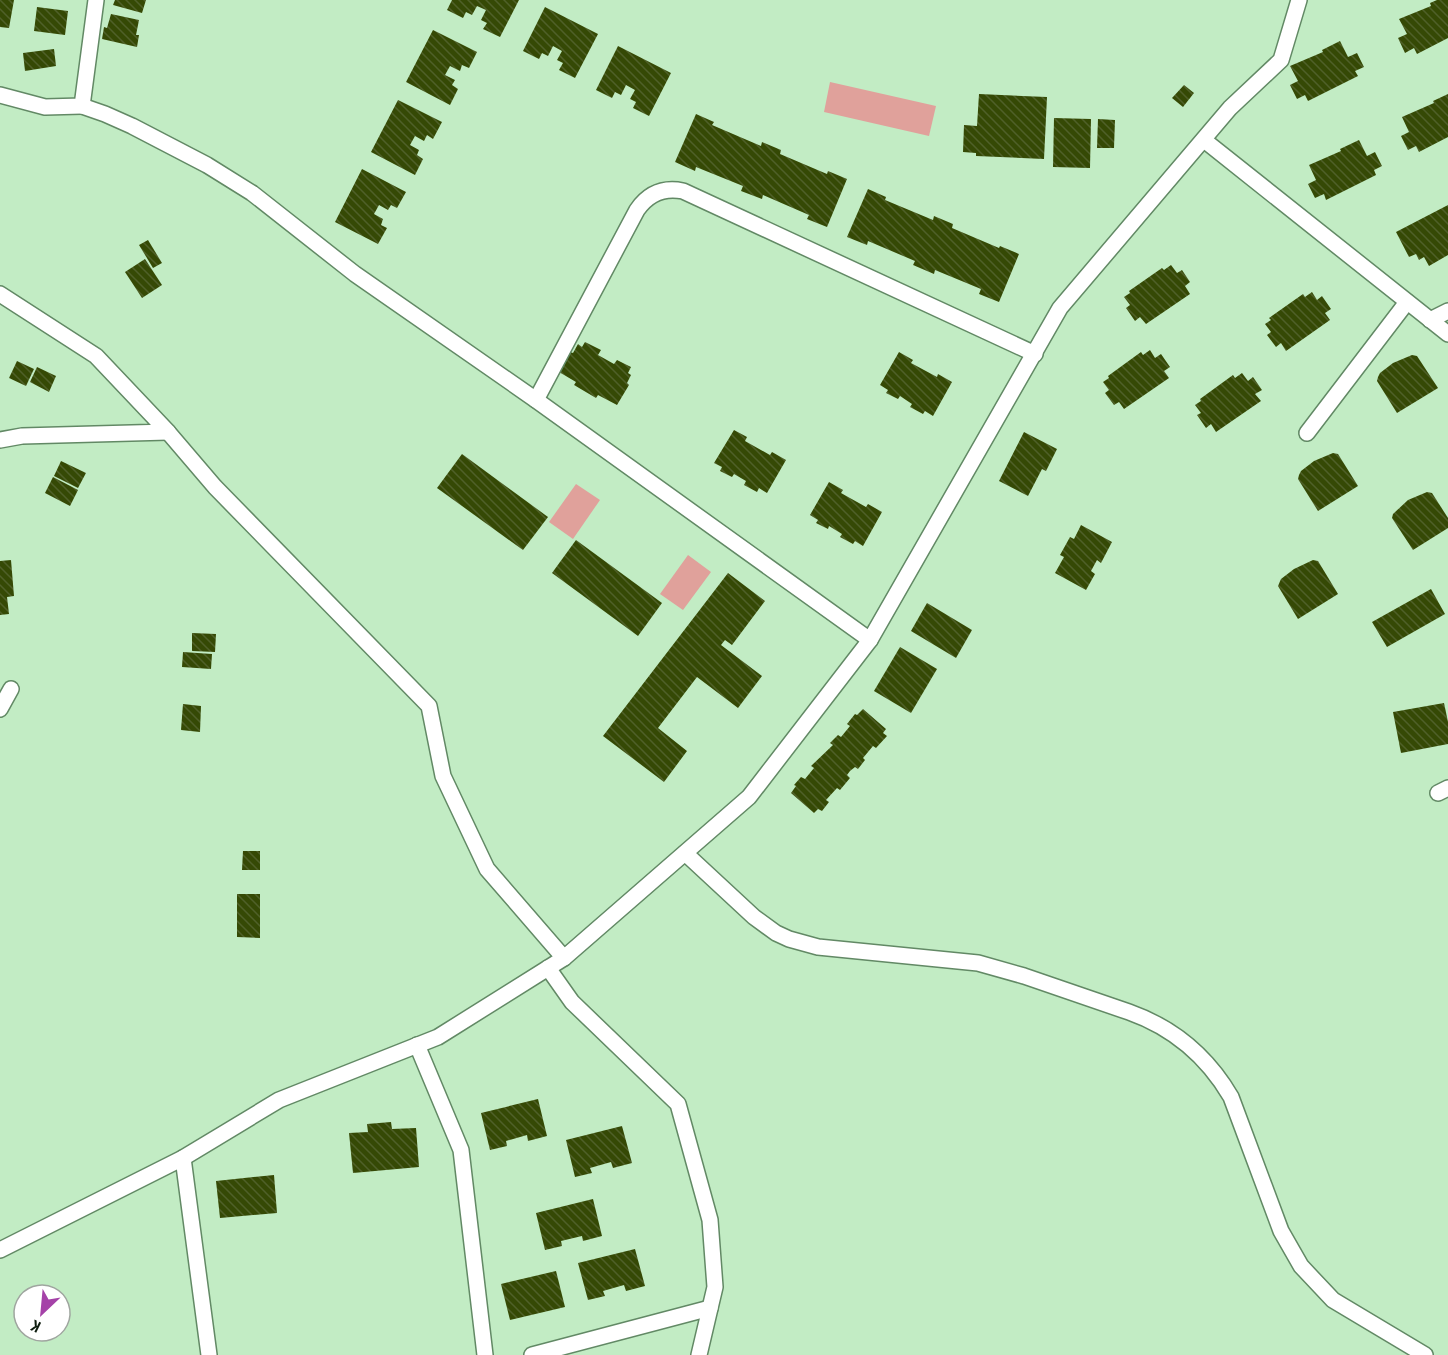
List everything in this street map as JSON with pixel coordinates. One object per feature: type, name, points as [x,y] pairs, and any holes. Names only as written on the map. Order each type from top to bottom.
[{"type":"street","points":[[82,106],[96,0]]},
{"type":"street","points":[[0,1250],[183,1158],[279,1100],[438,1037],[564,958],[749,797],[870,640],[1060,308],[1230,108],[1281,60],[1299,0]]},
{"type":"street","points":[[0,95],[45,107],[82,106],[105,114],[207,165],[252,193],[356,274],[870,640]]},
{"type":"street","points":[[1204,140],[1448,334]]},
{"type":"street","points":[[536,400],[637,210],[655,193],[669,189],[683,191],[1035,354]]},
{"type":"street","points":[[0,294],[96,356],[168,432],[215,488],[429,706],[443,776],[487,869],[564,958]]},
{"type":"street","points":[[1307,433],[1407,302]]},
{"type":"street","points":[[1430,320],[1448,311]]},
{"type":"street","points":[[0,440],[22,436],[168,432]]},
{"type":"street","points":[[0,709],[11,689]]},
{"type":"street","points":[[685,853],[754,917],[789,939],[818,947],[978,963],[1024,976],[1129,1012],[1154,1022],[1178,1036],[1203,1058],[1231,1097],[1281,1231],[1301,1266],[1333,1300],[1425,1355]]},
{"type":"street","points":[[548,968],[572,1002],[678,1104],[710,1220],[715,1287],[699,1355]]},
{"type":"street","points":[[417,1045],[461,1150],[484,1355]]},
{"type":"street","points":[[183,1158],[209,1355]]},
{"type":"street","points":[[531,1355],[710,1308]]},
{"type":"shaded area","points":[[830,82],[936,106],[929,136],[824,112]]},
{"type":"shaded area","points":[[576,484],[600,500],[573,539],[549,522]]},
{"type":"shaded area","points":[[688,555],[711,572],[683,610],[660,594]]},
{"type":"building","points":[[0,0],[14,0],[9,28],[0,27]]},
{"type":"building","points":[[115,0],[146,0],[142,13],[113,5]]},
{"type":"building","points":[[452,0],[519,0],[500,37],[483,29],[487,23],[481,20],[486,10],[477,6],[472,15],[466,12],[463,18],[447,10]]},
{"type":"building","points":[[1437,0],[1448,0],[1448,38],[1417,54],[1414,48],[1405,53],[1398,38],[1407,34],[1399,19],[1431,6],[1430,3]]},
{"type":"building","points":[[37,7],[68,11],[65,35],[34,31]]},
{"type":"building","points":[[545,7],[598,34],[575,78],[559,70],[563,63],[557,60],[562,51],[553,46],[548,56],[542,53],[539,59],[523,51]]},
{"type":"building","points":[[111,14],[139,20],[136,35],[139,35],[137,47],[102,39],[104,27],[107,28]]},
{"type":"building","points":[[433,30],[477,52],[469,68],[462,65],[460,71],[450,66],[445,75],[455,80],[452,85],[458,89],[450,105],[406,82]]},
{"type":"building","points":[[1340,41],[1348,57],[1357,53],[1364,67],[1355,71],[1358,76],[1308,101],[1305,95],[1297,99],[1290,85],[1298,81],[1290,66],[1323,52],[1322,50]]},
{"type":"building","points":[[618,46],[671,73],[649,116],[633,108],[636,102],[630,99],[635,90],[626,85],[621,95],[615,92],[612,98],[596,90]]},
{"type":"building","points":[[54,49],[56,66],[25,71],[23,53]]},
{"type":"building","points":[[1184,85],[1194,93],[1183,107],[1172,98]]},
{"type":"building","points":[[979,94],[1047,97],[1044,159],[976,156],[976,153],[963,152],[964,125],[977,126]]},
{"type":"building","points":[[1448,94],[1448,137],[1419,152],[1416,146],[1408,150],[1401,136],[1409,132],[1402,117]]},
{"type":"building","points":[[398,100],[442,122],[433,139],[427,135],[424,141],[415,136],[410,145],[419,150],[417,155],[423,159],[415,175],[371,152]]},
{"type":"building","points":[[696,114],[714,122],[712,125],[761,146],[762,142],[781,150],[780,154],[827,174],[828,171],[847,179],[827,227],[807,219],[809,215],[763,195],[762,199],[741,191],[743,186],[696,167],[695,171],[675,162]]},
{"type":"building","points":[[1054,118],[1091,119],[1090,168],[1053,167]]},
{"type":"building","points":[[1098,119],[1115,120],[1114,148],[1097,148]]},
{"type":"building","points":[[1359,140],[1367,156],[1375,152],[1382,166],[1374,170],[1376,175],[1326,200],[1324,194],[1315,198],[1308,184],[1316,180],[1309,165]]},
{"type":"building","points":[[362,169],[406,192],[397,208],[391,205],[388,210],[379,205],[374,214],[383,219],[381,225],[387,228],[378,244],[335,222]]},
{"type":"building","points":[[868,189],[886,197],[885,200],[933,220],[934,216],[953,224],[952,228],[1019,254],[999,302],[979,294],[981,289],[935,270],[934,274],[913,265],[915,261],[868,241],[867,245],[847,237]]},
{"type":"building","points":[[1448,205],[1448,255],[1429,266],[1424,257],[1419,260],[1416,254],[1409,257],[1396,232]]},
{"type":"building","points":[[148,240],[162,263],[153,268],[139,245]]},
{"type":"building","points":[[145,259],[162,285],[142,298],[125,272]]},
{"type":"building","points":[[1171,265],[1177,273],[1182,270],[1190,282],[1185,286],[1190,294],[1146,324],[1140,317],[1135,321],[1126,308],[1130,305],[1124,297],[1162,268],[1164,270]]},
{"type":"building","points":[[1312,292],[1317,300],[1322,296],[1331,309],[1325,313],[1330,320],[1286,351],[1281,343],[1276,347],[1267,335],[1271,332],[1265,324],[1271,320],[1269,318],[1303,294],[1305,297]]},
{"type":"building","points":[[585,342],[601,350],[598,355],[614,364],[617,360],[631,367],[628,373],[631,375],[627,383],[629,385],[617,405],[598,395],[596,398],[574,385],[576,382],[559,372],[570,352],[573,353],[578,344],[582,347]]},
{"type":"building","points":[[1150,350],[1155,358],[1161,354],[1170,367],[1164,371],[1169,378],[1124,409],[1119,402],[1114,405],[1105,393],[1109,390],[1103,382],[1141,352],[1143,355]]},
{"type":"building","points":[[899,352],[913,360],[911,363],[952,382],[933,416],[910,407],[912,404],[900,396],[898,399],[886,393],[888,390],[880,385]]},
{"type":"building","points":[[1412,355],[1417,356],[1438,388],[1397,413],[1377,381],[1378,377],[1393,363]]},
{"type":"building","points":[[17,361],[34,369],[26,386],[9,378]]},
{"type":"building","points":[[37,367],[56,376],[49,392],[30,382]]},
{"type":"building","points":[[1242,373],[1248,381],[1253,377],[1262,390],[1255,394],[1261,401],[1216,432],[1211,424],[1206,428],[1197,415],[1201,413],[1195,405],[1233,375],[1235,378]]},
{"type":"building","points":[[734,430],[747,437],[745,441],[770,455],[772,452],[786,460],[767,493],[759,488],[757,492],[744,485],[746,481],[734,474],[732,477],[720,471],[722,467],[714,463]]},
{"type":"building","points":[[1024,432],[1057,449],[1046,471],[1042,469],[1028,496],[999,481]]},
{"type":"building","points":[[1333,453],[1338,454],[1358,486],[1318,511],[1298,479],[1299,475],[1314,461]]},
{"type":"building","points":[[462,454],[548,517],[523,550],[437,488]]},
{"type":"building","points":[[61,461],[86,473],[78,488],[54,476]]},
{"type":"building","points":[[53,477],[78,490],[70,506],[45,493]]},
{"type":"building","points":[[829,482],[843,490],[841,493],[866,507],[868,504],[882,512],[863,546],[840,537],[842,534],[829,526],[828,529],[816,523],[818,520],[810,515]]},
{"type":"building","points":[[1427,492],[1432,493],[1448,518],[1448,528],[1413,550],[1392,518],[1393,514],[1408,500]]},
{"type":"building","points":[[1081,525],[1112,542],[1101,563],[1097,560],[1091,571],[1095,574],[1086,590],[1055,573],[1064,557],[1060,555],[1070,537],[1074,539]]},
{"type":"building","points":[[576,540],[662,603],[638,636],[552,573]]},
{"type":"building","points":[[11,560],[14,596],[7,597],[9,614],[0,615],[0,561]]},
{"type":"building","points":[[1313,560],[1318,561],[1338,594],[1298,619],[1278,586],[1281,579],[1294,569]]},
{"type":"building","points":[[728,573],[765,601],[732,645],[725,640],[721,645],[762,676],[738,708],[697,677],[658,728],[687,751],[664,782],[603,736]]},
{"type":"building","points":[[1431,589],[1445,614],[1387,647],[1372,622]]},
{"type":"building","points":[[927,603],[972,630],[956,658],[911,631]]},
{"type":"building","points":[[192,633],[216,634],[215,652],[192,651]]},
{"type":"building","points":[[900,647],[937,669],[911,713],[874,691]]},
{"type":"building","points":[[183,652],[212,654],[211,669],[182,667]]},
{"type":"building","points":[[1444,703],[1448,722],[1448,744],[1401,753],[1393,712]]},
{"type":"building","points":[[183,704],[201,706],[200,732],[181,730]]},
{"type":"building","points":[[863,709],[886,729],[883,733],[887,736],[876,748],[873,746],[863,758],[865,760],[858,769],[855,767],[850,771],[847,775],[850,778],[840,790],[837,788],[826,800],[829,802],[822,811],[818,809],[814,813],[791,793],[796,786],[794,785],[801,777],[805,779],[814,768],[811,766],[833,745],[830,743],[838,735],[841,737],[850,726],[847,724],[855,714],[857,715]]},
{"type":"building","points":[[243,851],[260,851],[260,870],[242,870]]},
{"type":"building","points":[[237,894],[260,894],[260,938],[237,937]]},
{"type":"building","points":[[538,1099],[547,1136],[528,1141],[527,1135],[506,1141],[507,1146],[490,1150],[481,1113]]},
{"type":"building","points":[[391,1122],[392,1129],[416,1128],[419,1167],[353,1173],[349,1133],[368,1132],[367,1124]]},
{"type":"building","points":[[622,1126],[632,1163],[613,1168],[611,1162],[590,1168],[592,1173],[575,1177],[566,1140]]},
{"type":"building","points":[[274,1175],[277,1213],[220,1218],[216,1181]]},
{"type":"building","points":[[593,1199],[602,1236],[583,1241],[582,1236],[561,1241],[562,1246],[545,1250],[536,1213]]},
{"type":"building","points":[[635,1249],[645,1286],[626,1291],[624,1285],[603,1291],[605,1296],[588,1300],[578,1263]]},
{"type":"building","points":[[556,1271],[565,1307],[510,1320],[501,1284]]}]
